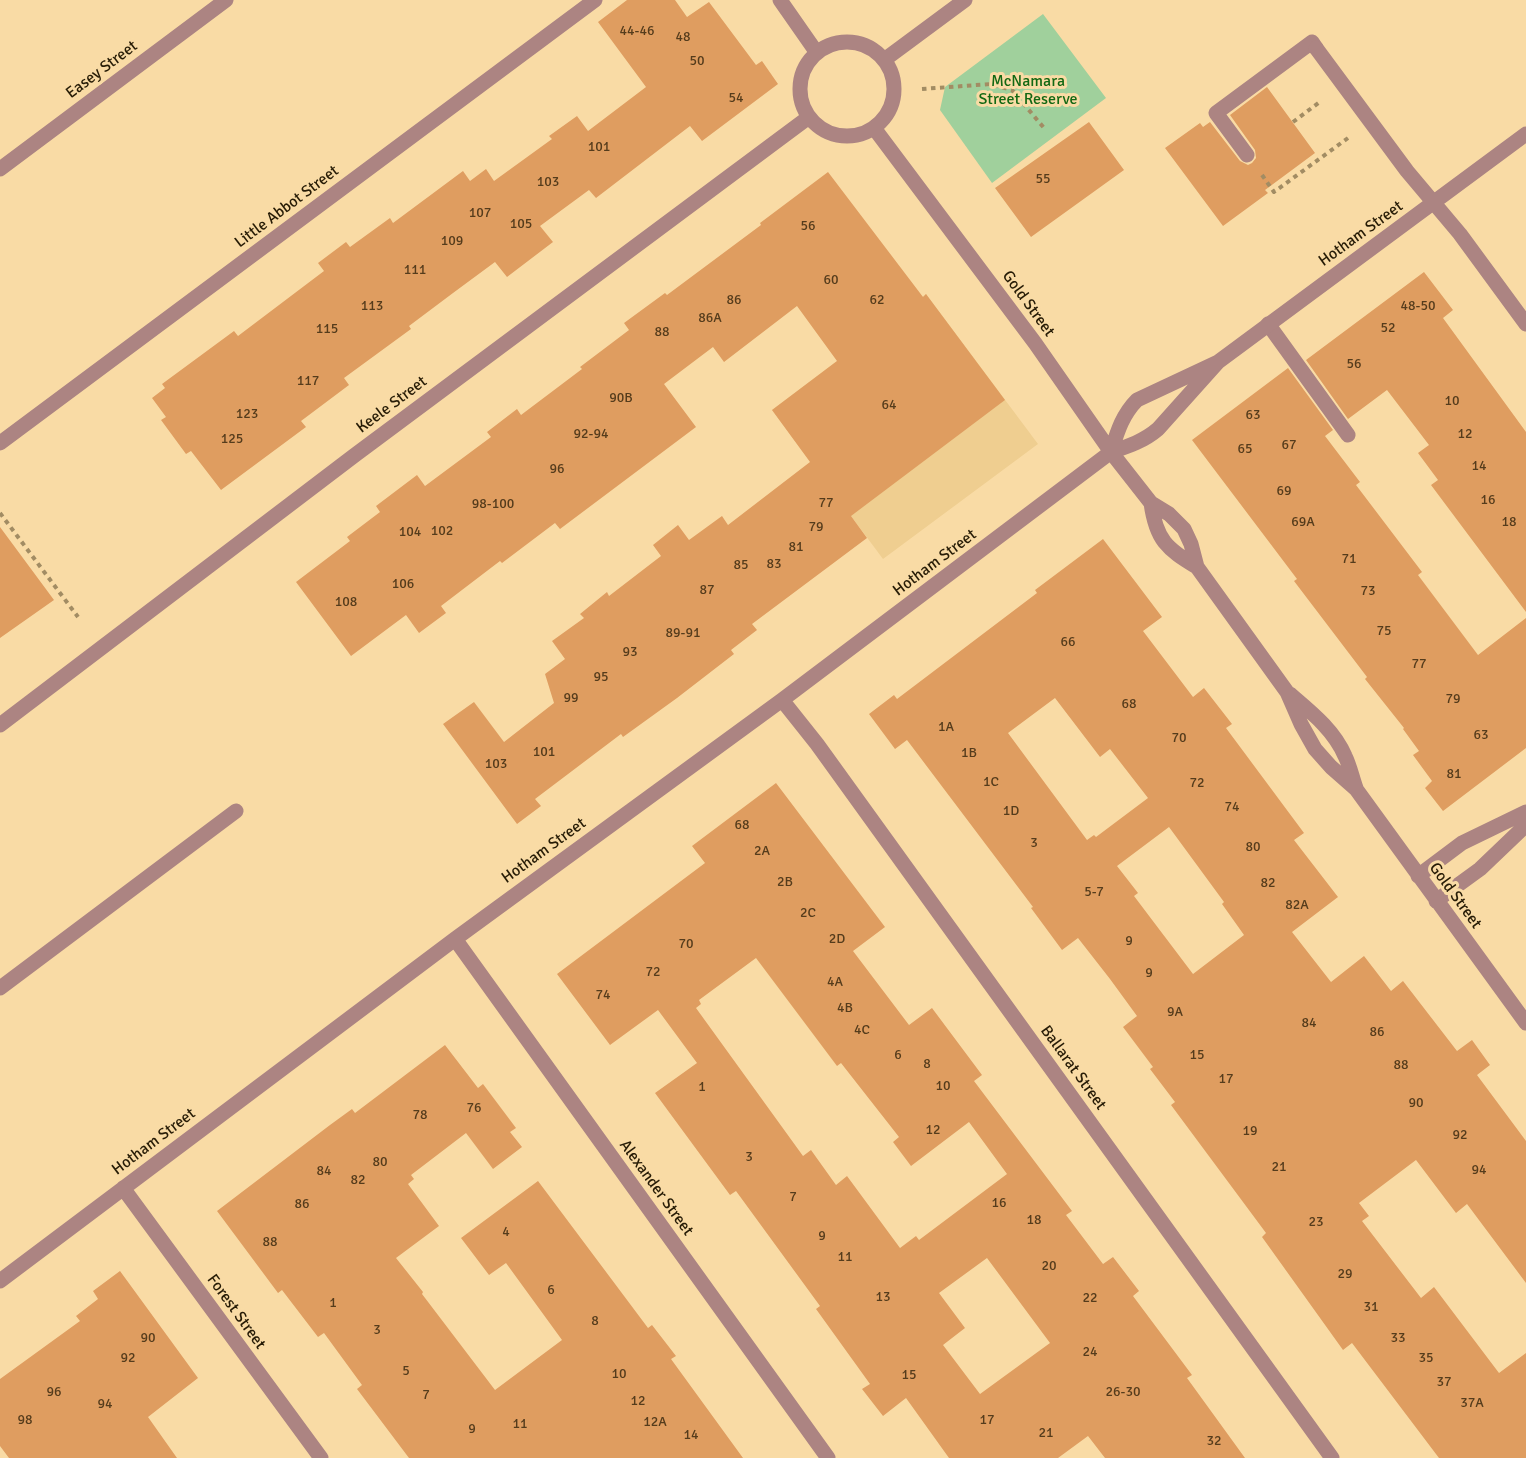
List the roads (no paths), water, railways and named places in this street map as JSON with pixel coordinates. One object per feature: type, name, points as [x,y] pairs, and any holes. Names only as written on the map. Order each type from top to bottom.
[{"type":"street","name":"Easey Street","points":[[0,169],[226,0]]},
{"type":"street","name":"Little Abbot Street","points":[[0,443],[595,0]]},
{"type":"street","points":[[780,0],[817,53]]},
{"type":"street","points":[[884,60],[964,0]]},
{"type":"street","points":[[844,42],[859,44],[873,50],[884,60],[891,73],[894,88],[892,103],[885,117],[874,128],[861,134],[840,135],[820,128],[809,117],[802,105],[800,91],[802,77],[808,64],[817,53],[844,42]]},
{"type":"street","points":[[1247,155],[1216,113],[1312,42],[1433,203],[1460,234],[1526,324]]},
{"type":"street","name":"Keele Street","points":[[0,725],[355,455],[809,117]]},
{"type":"street","name":"Gold Street","points":[[874,128],[1028,334],[1111,452],[1151,503],[1169,514],[1184,529],[1197,567],[1287,692],[1315,749],[1356,789],[1526,1023]]},
{"type":"street","name":"Hotham Street","points":[[0,1281],[455,939],[782,700],[1111,452],[1140,441],[1158,429],[1218,362],[1526,134]]},
{"type":"street","points":[[1268,324],[1348,435]]},
{"type":"street","name":"Hotham Street","points":[[1111,452],[1128,409],[1137,400],[1218,362]]},
{"type":"street","name":"Gold Street","points":[[1151,503],[1154,523],[1163,542],[1197,567]]},
{"type":"street","name":"Gold Street","points":[[1287,692],[1316,716],[1333,736],[1345,756],[1356,789]]},
{"type":"street","name":"Ballarat Street","points":[[782,700],[831,763],[1332,1458]]},
{"type":"street","points":[[0,988],[236,811]]},
{"type":"street","points":[[1418,876],[1462,843],[1526,812]]},
{"type":"street","points":[[1436,901],[1480,869],[1526,825]]},
{"type":"street","name":"Alexander Street","points":[[455,939],[828,1458]]},
{"type":"street","name":"Forest Street","points":[[123,1188],[321,1458]]},
{"type":"park label","name":"McNamara Street Reserve","points":[[1028,91]]}]
